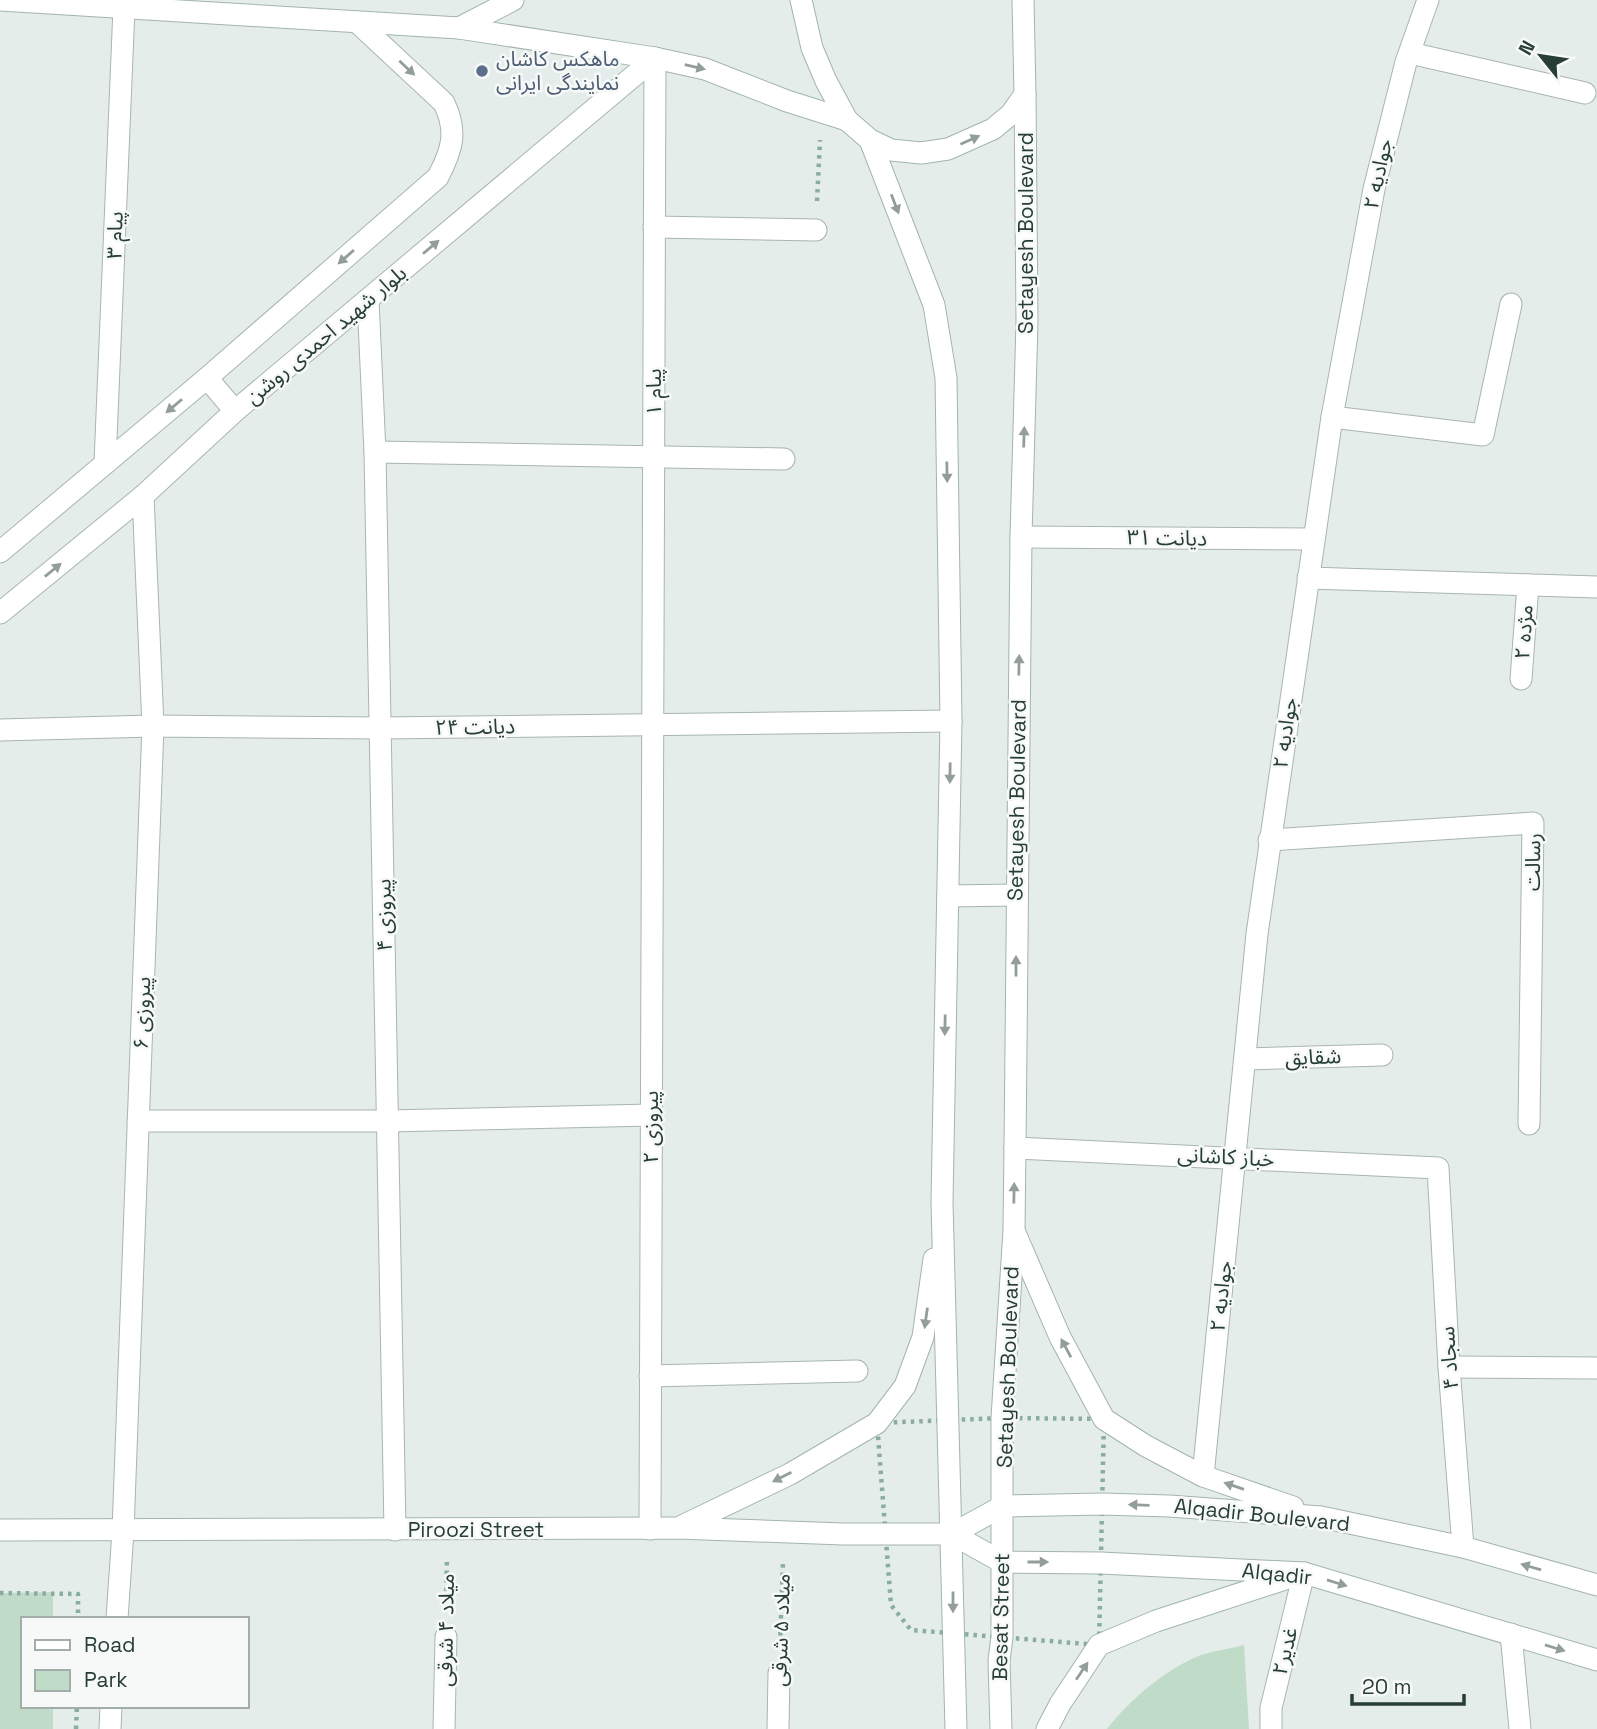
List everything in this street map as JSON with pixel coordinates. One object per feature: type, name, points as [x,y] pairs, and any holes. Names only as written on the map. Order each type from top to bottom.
[{"type":"street","points":[[0,0],[459,28],[655,58],[705,69],[787,101],[847,120]]},
{"type":"street","points":[[459,28],[513,0]]},
{"type":"street","points":[[800,0],[812,48],[847,120],[870,141],[891,150],[921,153],[948,149],[993,129],[1011,114],[1025,94]]},
{"type":"street","name":"Setayesh Boulevard","points":[[1003,1506],[1002,1418],[1014,1230],[1021,537],[1027,321],[1023,0]]},
{"type":"street","name":"جوادیه ۲","points":[[1203,1476],[1269,840],[1332,417],[1374,189],[1409,52],[1428,0]]},
{"type":"street","name":"پیام ۳","points":[[105,463],[124,8]]},
{"type":"street","name":"بلوار شهید احمدی روشن","points":[[0,552],[207,378],[438,177],[452,139],[452,120],[444,103],[357,22]]},
{"type":"street","points":[[1409,52],[1585,93]]},
{"type":"street","name":"بلوار شهید احمدی روشن","points":[[0,613],[143,496],[235,411],[655,58]]},
{"type":"street","name":"پیام ۱","points":[[653,725],[655,58]]},
{"type":"street","points":[[870,141],[934,305],[946,378],[951,722],[942,1202],[953,1534],[956,1729]]},
{"type":"street","points":[[654,227],[816,230]]},
{"type":"street","name":"پیروزی ۴","points":[[368,300],[375,452],[395,1530]]},
{"type":"street","points":[[1332,417],[1483,435],[1511,304]]},
{"type":"street","points":[[207,378],[235,411]]},
{"type":"street","points":[[375,452],[784,459]]},
{"type":"street","name":"پیروزی ۶","points":[[117,1617],[123,1531],[153,726],[143,496]]},
{"type":"street","name":"دیانت ۳۱","points":[[1021,537],[1314,539]]},
{"type":"street","points":[[1308,579],[1597,587]]},
{"type":"street","name":"مژده ۲","points":[[1521,679],[1528,585]]},
{"type":"street","name":"دیانت ۲۴","points":[[0,730],[153,726],[380,728],[951,722]]},
{"type":"street","name":"پیروزی ۲","points":[[650,1529],[653,725]]},
{"type":"street","name":"رسالت","points":[[1269,840],[1533,823],[1529,1124]]},
{"type":"street","points":[[947,896],[1016,895]]},
{"type":"street","name":"شقایق","points":[[1245,1059],[1382,1055]]},
{"type":"street","points":[[138,1121],[388,1121],[651,1115]]},
{"type":"street","name":"خباز کاشانی","points":[[1015,1148],[1437,1168]]},
{"type":"street","name":"سجاد ۴","points":[[1437,1168],[1463,1548]]},
{"type":"street","points":[[678,1528],[790,1474],[877,1423],[905,1386],[923,1337],[942,1202]]},
{"type":"street","points":[[1014,1230],[1060,1337],[1104,1419],[1146,1446],[1203,1476],[1321,1517]]},
{"type":"street","points":[[1449,1367],[1597,1368]]},
{"type":"street","points":[[650,1376],[857,1371]]},
{"type":"street","points":[[953,1534],[1003,1506]]},
{"type":"street","name":"Alqadir Boulevard","points":[[1003,1506],[1169,1506],[1321,1517],[1463,1548],[1597,1585]]},
{"type":"street","name":"Besat Street","points":[[1001,1729],[999,1660],[1002,1637],[1003,1506]]},
{"type":"street","name":"Piroozi Street","points":[[0,1530],[678,1528],[953,1534]]},
{"type":"street","name":"Alqadir","points":[[953,1534],[1002,1562],[1101,1563],[1304,1573],[1597,1660]]},
{"type":"street","points":[[1047,1729],[1060,1704],[1099,1645],[1156,1621],[1304,1573]]},
{"type":"street","name":"غدیر۲","points":[[1271,1729],[1271,1708],[1304,1573]]},
{"type":"street","points":[[1511,1634],[1520,1729]]},
{"type":"street","name":"میلاد ۴ شرقی","points":[[444,1729],[446,1637]]},
{"type":"street","name":"میلاد ۵ شرقی","points":[[778,1729],[779,1673]]},
{"type":"street","points":[[110,1729],[111,1708]]},
{"type":"path","points":[[816,230],[821,112]]},
{"type":"path","points":[[953,1633],[1099,1645],[1104,1419],[1002,1418]]},
{"type":"path","name":"میلاد ۴ شرقی","points":[[446,1637],[447,1530]]},
{"type":"path","name":"میلاد ۵ شرقی","points":[[779,1673],[785,1532]]},
{"type":"path","points":[[0,1593],[78,1594],[78,1617]]},
{"type":"path","points":[[76,1729],[77,1708]]},
{"type":"green space","points":[[53,1592],[53,1617],[21,1617],[21,1708],[53,1708],[53,1729],[0,1729],[0,1593]]},
{"type":"green space","points":[[1244,1645],[1249,1729],[1107,1729],[1136,1697],[1183,1663],[1202,1655]]},
{"type":"place","name":"ماهکس کاشان نمایندگی ایرانی","points":[[482,71]]}]
